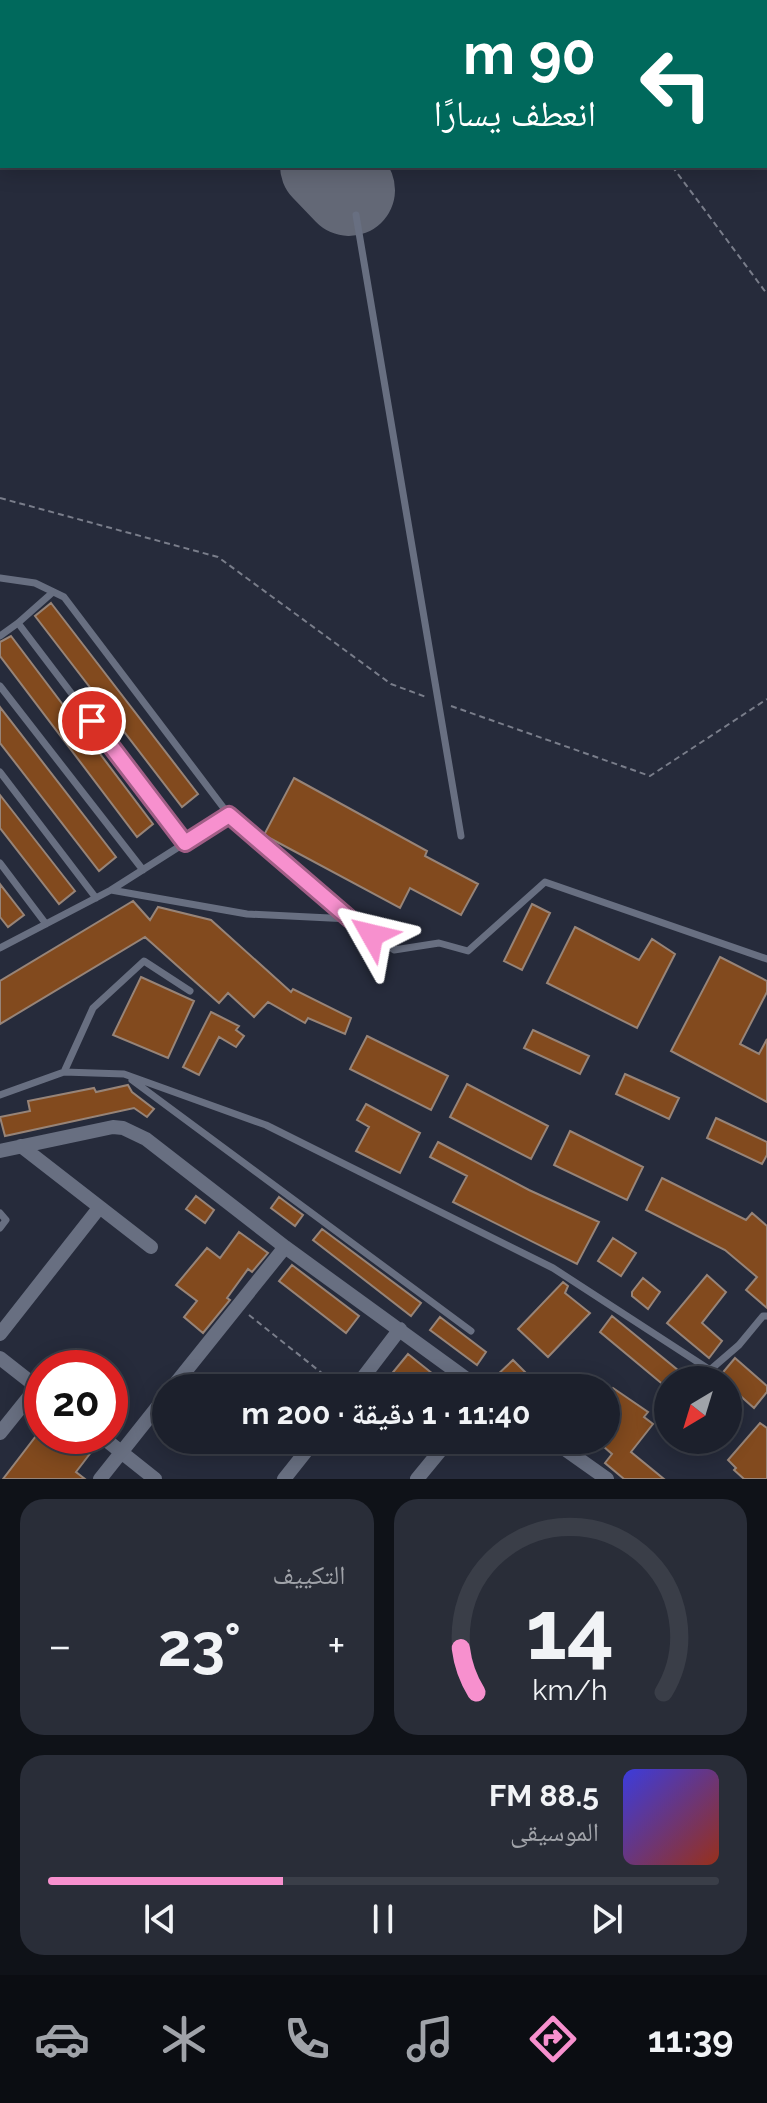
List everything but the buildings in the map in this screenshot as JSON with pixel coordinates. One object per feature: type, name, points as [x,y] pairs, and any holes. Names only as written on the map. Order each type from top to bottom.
[{"type":"street","points":[[0,1151],[113,1127],[123,1128],[146,1139],[285,1247],[460,1374]]},
{"type":"street","points":[[21,1146],[151,1247]]},
{"type":"street","points":[[0,1334],[99,1208]]},
{"type":"street","points":[[183,1374],[285,1247]]},
{"type":"street","points":[[366,1374],[400,1329]]},
{"type":"street","points":[[0,1358],[24,1377]]},
{"type":"street","points":[[0,1433],[24,1406]]},
{"type":"street","points":[[128,1445],[152,1419]]},
{"type":"street","points":[[100,1479],[120,1454]]},
{"type":"street","points":[[124,1454],[155,1479]]},
{"type":"street","points":[[284,1479],[304,1454]]},
{"type":"street","points":[[417,1479],[437,1454]]},
{"type":"street","points":[[572,1454],[607,1479]]},
{"type":"lane","points":[[356,215],[461,836]]},
{"type":"lane","points":[[0,578],[35,583],[64,597],[229,815],[350,919],[394,950],[439,943],[468,951],[545,882],[767,959]]},
{"type":"lane","points":[[0,636],[53,592]]},
{"type":"lane","points":[[18,623],[185,843]]},
{"type":"lane","points":[[0,686],[143,870]]},
{"type":"lane","points":[[0,772],[96,898]]},
{"type":"lane","points":[[0,948],[111,890],[229,815]]},
{"type":"lane","points":[[0,863],[46,924]]},
{"type":"lane","points":[[111,890],[247,914],[350,919]]},
{"type":"lane","points":[[64,1072],[93,1008],[144,961],[190,991]]},
{"type":"lane","points":[[0,1095],[64,1072],[124,1074],[266,1125],[553,1268],[710,1370],[739,1345],[763,1316],[767,1316]]},
{"type":"lane","points":[[124,1074],[471,1331]]},
{"type":"lane","points":[[0,1213],[6,1220],[0,1228]]},
{"type":"path","points":[[673,168],[767,294]]},
{"type":"path","points":[[0,498],[218,557],[391,684],[650,776],[767,699]]},
{"type":"path","points":[[238,1306],[323,1374]]},
{"type":"runway","points":[[328,168],[349,190]]},
{"type":"route","points":[[92,721],[185,843],[229,815],[372,935]]}]
